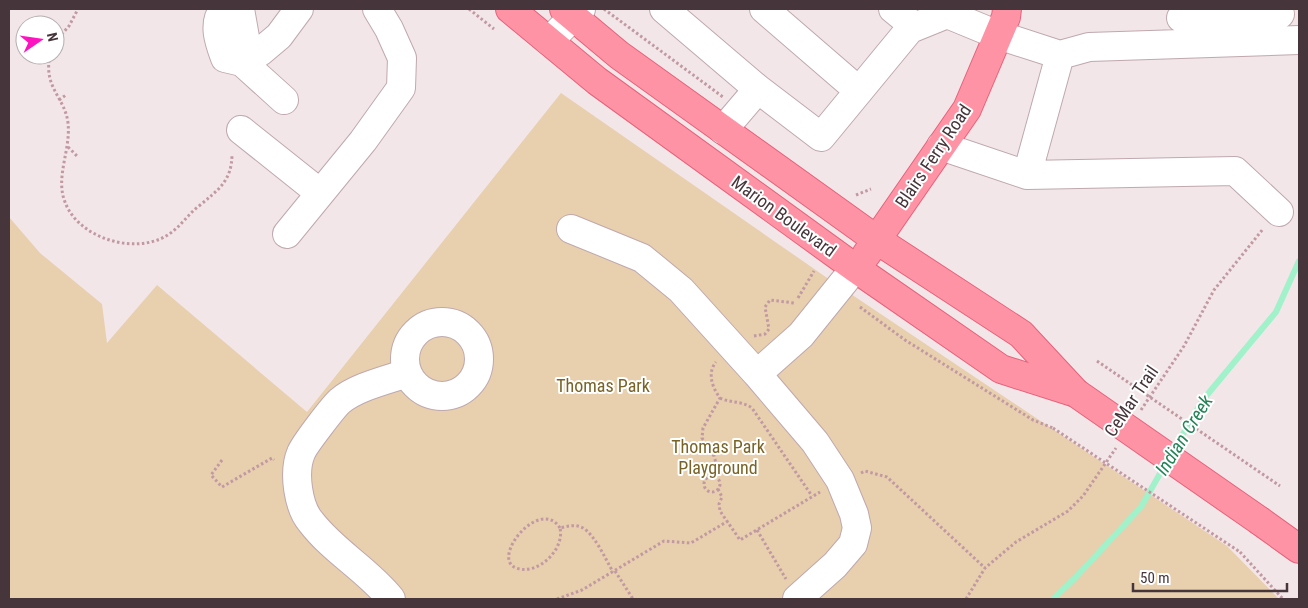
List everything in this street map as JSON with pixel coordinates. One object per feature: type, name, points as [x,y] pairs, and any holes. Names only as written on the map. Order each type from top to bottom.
[{"type":"main road","name":"Marion Boulevard","points":[[510,9],[597,81],[855,268],[1001,369],[1076,393]]},
{"type":"main road","name":"Blairs Ferry Road","points":[[855,268],[877,240],[967,109],[1006,17],[1007,9]]},
{"type":"main road","name":"Marion Boulevard","points":[[573,11],[619,55],[877,240],[1021,334],[1076,393],[1299,549]]},
{"type":"lane","points":[[224,9],[217,22],[218,41],[225,58],[251,57],[279,36],[299,9]]},
{"type":"lane","points":[[240,9],[246,43],[251,57],[284,100]]},
{"type":"lane","points":[[287,234],[363,141],[401,88],[402,58],[389,28],[377,9]]},
{"type":"lane","points":[[664,9],[758,89],[821,137],[910,29],[945,11],[998,35],[1060,55],[1089,47],[1299,40]]},
{"type":"lane","points":[[764,9],[859,91]]},
{"type":"lane","points":[[893,9],[915,27]]},
{"type":"lane","points":[[549,41],[573,11]]},
{"type":"lane","points":[[1181,18],[1287,12]]},
{"type":"lane","points":[[1027,175],[1060,55]]},
{"type":"lane","points":[[723,130],[758,89]]},
{"type":"lane","points":[[244,132],[320,193]]},
{"type":"lane","points":[[941,146],[1027,175],[1235,170],[1278,212]]},
{"type":"lane","points":[[571,230],[642,258],[681,290],[815,442],[840,480],[854,514],[857,528],[853,544],[835,565],[797,599]]},
{"type":"lane","points":[[757,374],[801,335],[855,268]]},
{"type":"lane","points":[[391,599],[384,590],[310,522],[300,500],[298,480],[301,453],[340,401],[355,392],[407,373]]},
{"type":"path","points":[[65,31],[78,9]]},
{"type":"path","points":[[49,65],[48,73],[52,86],[68,123],[62,187],[64,202],[82,226],[98,236],[132,244],[150,242],[165,237],[214,195],[224,184],[230,173],[232,150],[244,132]]},
{"type":"path","points":[[58,100],[66,95]]},
{"type":"path","points":[[67,147],[77,156]]},
{"type":"path","name":"CeMar Trail","points":[[1140,411],[1184,346],[1214,290],[1256,236],[1278,212]]},
{"type":"path","points":[[812,496],[752,408],[748,404],[725,401],[720,398],[713,389],[711,375],[712,367],[730,344],[739,337],[764,334],[769,329],[765,307],[767,303],[770,300],[794,304],[814,271]]},
{"type":"path","points":[[860,307],[905,340],[1033,420],[1053,428],[1240,552],[1283,599]]},
{"type":"path","points":[[1097,361],[1280,486]]},
{"type":"path","points":[[713,476],[716,463],[714,456],[702,438],[702,428],[720,398]]},
{"type":"path","name":"CeMar Trail","points":[[966,599],[985,568],[1016,542],[1068,511],[1083,496],[1118,444]]},
{"type":"path","points":[[222,460],[211,475],[222,487],[272,458],[298,480]]},
{"type":"path","points":[[713,476],[719,482],[718,489],[722,497],[719,504],[720,511],[740,540],[840,480],[865,471],[887,477],[985,568]]},
{"type":"path","points":[[713,476],[706,479],[704,485],[709,491],[718,489]]},
{"type":"path","points":[[543,520],[554,522],[560,528],[561,538],[557,549],[546,560],[526,569],[516,568],[512,565],[509,549],[516,537],[526,526],[543,520]]},
{"type":"path","points":[[557,599],[582,590],[664,541],[691,542],[728,521]]},
{"type":"path","points":[[560,528],[570,526],[583,528],[593,538],[633,599]]},
{"type":"path","points":[[757,530],[797,599]]},
{"type":"green space","name":"Thomas Park","points":[[561,93],[833,282],[1227,546],[1279,599],[9,599],[9,217],[40,253],[102,304],[107,343],[157,285],[307,412]]},
{"type":"waterway","name":"Indian Creek","points":[[1173,452],[1202,401],[1276,312],[1299,261]]},
{"type":"waterway","name":"Indian Creek","points":[[1053,599],[1141,507],[1166,463]]},
{"type":"park label","name":"Thomas Park Playground","points":[[718,456]]}]
